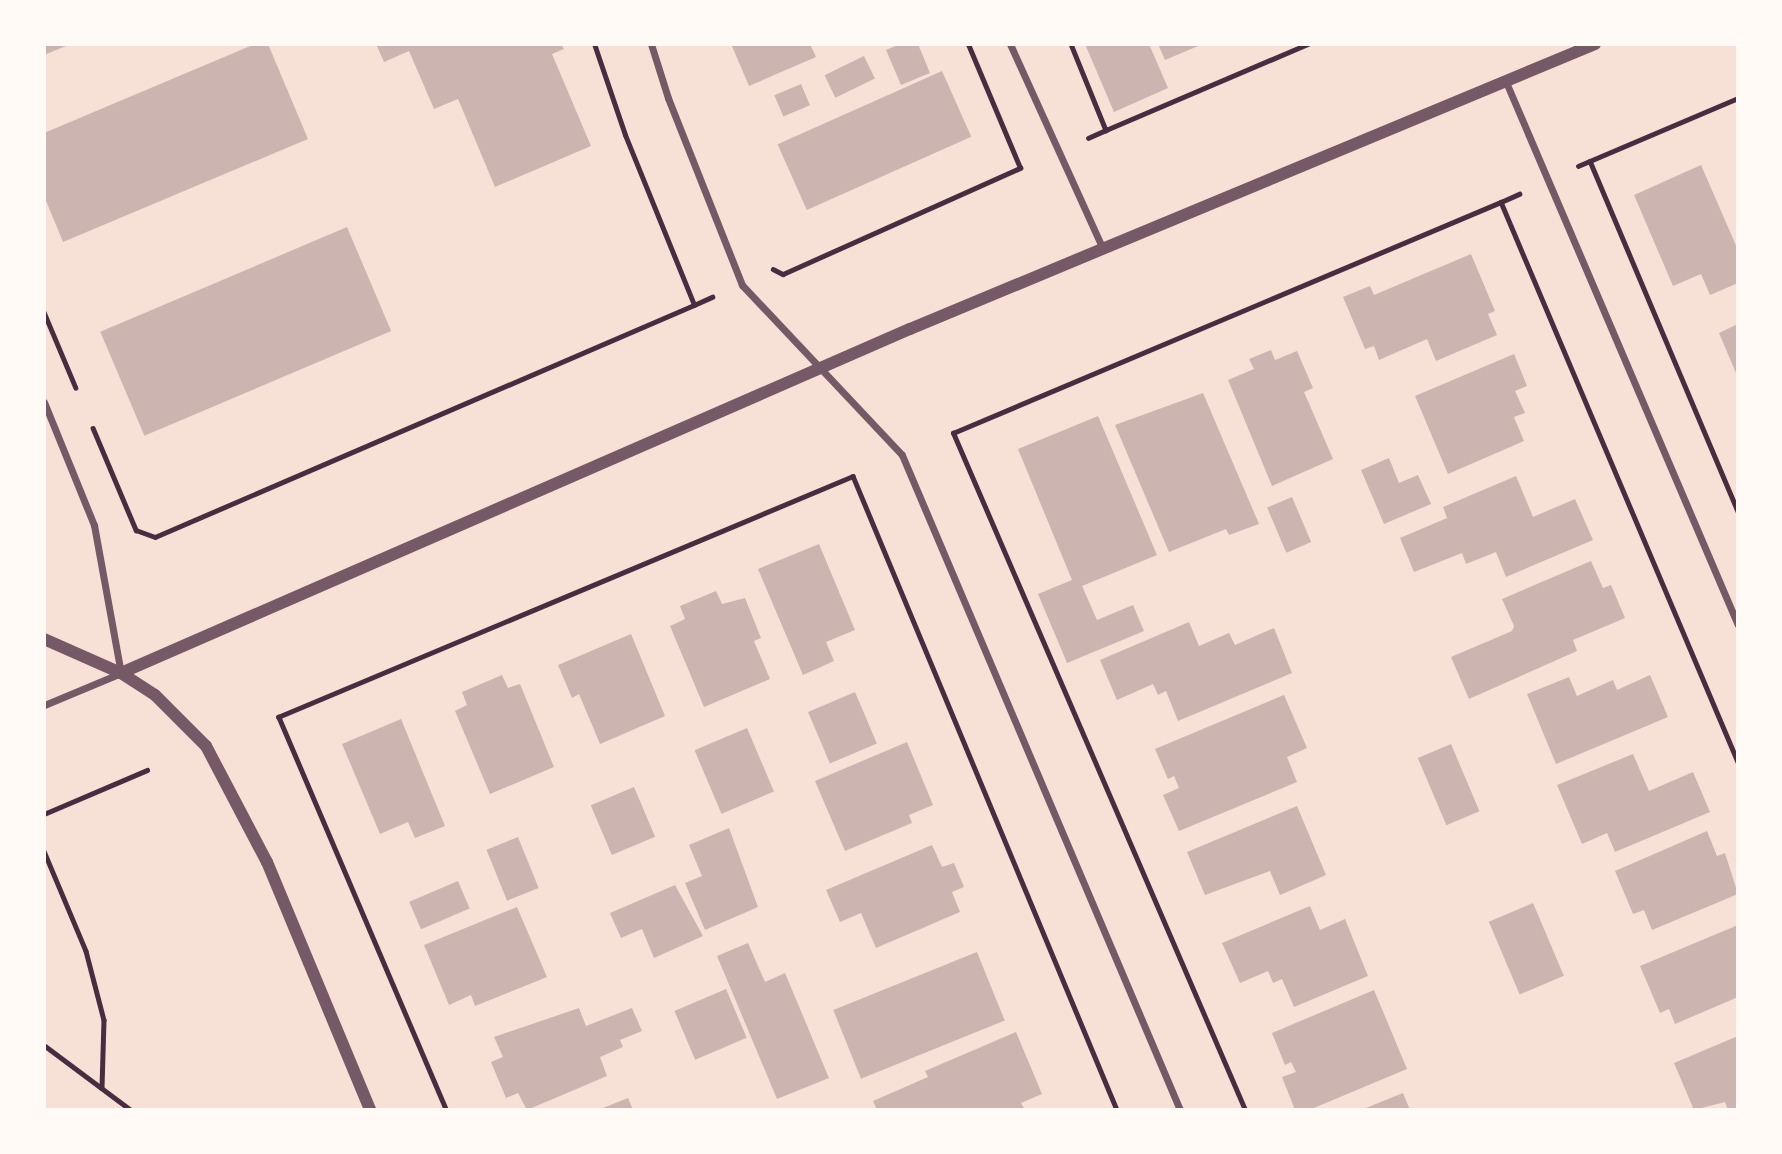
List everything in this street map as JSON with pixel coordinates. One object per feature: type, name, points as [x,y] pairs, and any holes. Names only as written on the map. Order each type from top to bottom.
[{"type":"street","points":[[651,44],[742,285],[902,455],[1180,1110]]},
{"type":"street","points":[[1010,44],[1102,247]]},
{"type":"street","points":[[44,705],[1102,247],[1595,44]]},
{"type":"street","points":[[1506,82],[1738,625]]},
{"type":"street","points":[[44,402],[94,525],[121,673]]},
{"type":"street","points":[[44,639],[121,673],[155,695],[206,746],[267,862],[370,1110]]},
{"type":"path","points":[[87,414],[136,530],[155,537],[694,304],[625,135],[594,44]]},
{"type":"path","points":[[768,266],[783,274],[1020,168],[968,44]]},
{"type":"path","points":[[1070,44],[1106,130],[1308,44]]},
{"type":"path","points":[[1738,98],[1590,161],[1738,511]]},
{"type":"path","points":[[1245,1110],[953,433],[1501,202],[1738,762]]},
{"type":"path","points":[[44,312],[82,401]]},
{"type":"path","points":[[446,1110],[278,717],[853,476],[1117,1110]]},
{"type":"path","points":[[44,814],[147,770]]},
{"type":"path","points":[[44,851],[86,951],[104,1020],[102,1088]]},
{"type":"path","points":[[44,1045],[131,1110]]},
{"type":"building","points":[[44,44],[71,44],[44,55]]},
{"type":"building","points":[[255,44],[268,44],[308,139],[63,242],[44,196],[44,133]]},
{"type":"building","points":[[376,44],[561,44],[564,49],[552,54],[591,146],[495,187],[458,99],[434,109],[409,51],[384,62]]},
{"type":"building","points":[[731,44],[810,44],[816,57],[749,86]]},
{"type":"building","points":[[900,44],[918,44],[930,73],[901,85],[886,50]]},
{"type":"building","points":[[1085,44],[1149,44],[1168,88],[1114,112]]},
{"type":"building","points":[[1158,44],[1203,44],[1165,60]]},
{"type":"building","points":[[864,56],[875,78],[835,98],[824,75]]},
{"type":"building","points":[[942,71],[971,137],[807,210],[778,144]]},
{"type":"building","points":[[801,84],[810,105],[783,117],[774,95]]},
{"type":"building","points":[[1701,165],[1738,250],[1738,283],[1710,295],[1701,274],[1673,286],[1634,195]]},
{"type":"building","points":[[347,227],[391,331],[144,436],[100,332]]},
{"type":"building","points":[[1471,254],[1495,311],[1488,314],[1497,335],[1436,361],[1427,339],[1379,360],[1374,346],[1365,349],[1343,297],[1370,286],[1374,295]]},
{"type":"building","points":[[1738,324],[1738,372],[1736,373],[1719,333]]},
{"type":"building","points":[[1271,350],[1275,360],[1297,351],[1313,388],[1304,392],[1333,459],[1272,486],[1228,380],[1254,369],[1249,359]]},
{"type":"building","points":[[1514,354],[1527,386],[1515,391],[1525,413],[1514,417],[1524,441],[1448,474],[1415,396]]},
{"type":"building","points":[[1203,393],[1259,524],[1229,535],[1226,529],[1169,552],[1115,425]]},
{"type":"building","points":[[1098,416],[1157,555],[1082,586],[1097,620],[1133,605],[1144,631],[1067,663],[1038,594],[1072,580],[1018,449]]},
{"type":"building","points":[[1389,458],[1399,483],[1418,475],[1431,504],[1384,524],[1361,470]]},
{"type":"building","points":[[1516,476],[1533,517],[1575,499],[1593,540],[1506,577],[1496,552],[1466,564],[1462,553],[1414,572],[1400,538],[1447,518],[1443,507]]},
{"type":"building","points":[[1292,497],[1311,542],[1286,553],[1267,508]]},
{"type":"building","points":[[819,544],[855,630],[826,642],[834,661],[803,675],[758,569]]},
{"type":"building","points":[[1591,561],[1603,588],[1611,585],[1625,618],[1573,640],[1577,651],[1469,699],[1451,657],[1512,631],[1514,626],[1502,599]]},
{"type":"building","points":[[716,591],[722,604],[745,598],[761,638],[754,641],[770,679],[704,707],[670,626],[685,619],[680,606]]},
{"type":"building","points":[[1189,622],[1199,646],[1229,633],[1235,645],[1274,628],[1292,673],[1178,721],[1166,691],[1158,695],[1153,684],[1117,700],[1100,660]]},
{"type":"building","points":[[631,634],[665,716],[600,744],[579,694],[572,698],[558,665]]},
{"type":"building","points":[[502,675],[508,688],[520,684],[554,767],[490,794],[455,711],[467,705],[462,692]]},
{"type":"building","points":[[1650,675],[1668,717],[1556,764],[1527,694],[1569,677],[1577,696],[1613,680],[1617,690]]},
{"type":"building","points":[[855,692],[877,744],[830,763],[808,712]]},
{"type":"building","points":[[1284,695],[1307,748],[1287,757],[1297,782],[1179,831],[1163,795],[1179,788],[1174,776],[1168,779],[1155,749]]},
{"type":"building","points":[[401,719],[445,826],[415,838],[408,822],[380,834],[342,744]]},
{"type":"building","points":[[747,728],[774,792],[721,814],[695,750]]},
{"type":"building","points":[[907,742],[933,805],[909,815],[912,823],[845,851],[815,781]]},
{"type":"building","points":[[1451,744],[1480,811],[1446,825],[1418,758]]},
{"type":"building","points":[[1633,754],[1649,791],[1693,772],[1710,812],[1615,852],[1607,833],[1582,844],[1557,785]]},
{"type":"building","points":[[634,787],[655,837],[612,855],[591,805]]},
{"type":"building","points":[[1297,806],[1326,875],[1280,895],[1270,871],[1205,895],[1187,852]]},
{"type":"building","points":[[729,828],[758,907],[705,930],[685,883],[702,876],[689,845]]},
{"type":"building","points":[[1707,831],[1717,856],[1725,853],[1738,894],[1652,930],[1644,910],[1633,914],[1615,871]]},
{"type":"building","points":[[518,837],[539,888],[507,901],[486,850]]},
{"type":"building","points":[[932,845],[942,867],[954,863],[964,887],[952,892],[960,912],[876,948],[861,913],[840,922],[826,890]]},
{"type":"building","points":[[458,881],[470,909],[421,929],[409,902]]},
{"type":"building","points":[[675,885],[703,936],[654,958],[642,929],[621,938],[610,913]]},
{"type":"building","points":[[1533,903],[1564,976],[1520,994],[1489,922]]},
{"type":"building","points":[[1310,906],[1320,930],[1345,919],[1368,976],[1294,1007],[1282,979],[1273,983],[1268,971],[1240,983],[1222,943]]},
{"type":"building","points":[[517,907],[547,977],[475,1006],[471,995],[449,1005],[424,945]]},
{"type":"building","points":[[1738,925],[1738,997],[1675,1024],[1669,1009],[1660,1013],[1640,966]]},
{"type":"building","points":[[748,943],[765,982],[785,973],[829,1078],[777,1099],[717,956]]},
{"type":"building","points":[[977,952],[1005,1021],[861,1079],[833,1010]]},
{"type":"building","points":[[726,989],[747,1038],[695,1060],[674,1011]]},
{"type":"building","points":[[1374,990],[1407,1069],[1309,1110],[1295,1110],[1282,1077],[1296,1072],[1291,1062],[1285,1065],[1272,1033]]},
{"type":"building","points":[[579,1008],[586,1026],[632,1008],[642,1031],[620,1040],[623,1047],[600,1057],[607,1076],[527,1110],[518,1093],[506,1098],[491,1062],[503,1057],[494,1037]]},
{"type":"building","points":[[1016,1032],[1042,1094],[1021,1103],[1025,1110],[877,1110],[873,1101],[928,1077],[925,1071]]},
{"type":"building","points":[[1738,1036],[1738,1110],[1728,1110],[1725,1102],[1694,1110],[1674,1063]]},
{"type":"building","points":[[1403,1093],[1410,1110],[1361,1110]]},
{"type":"building","points":[[628,1098],[633,1110],[598,1110]]}]
